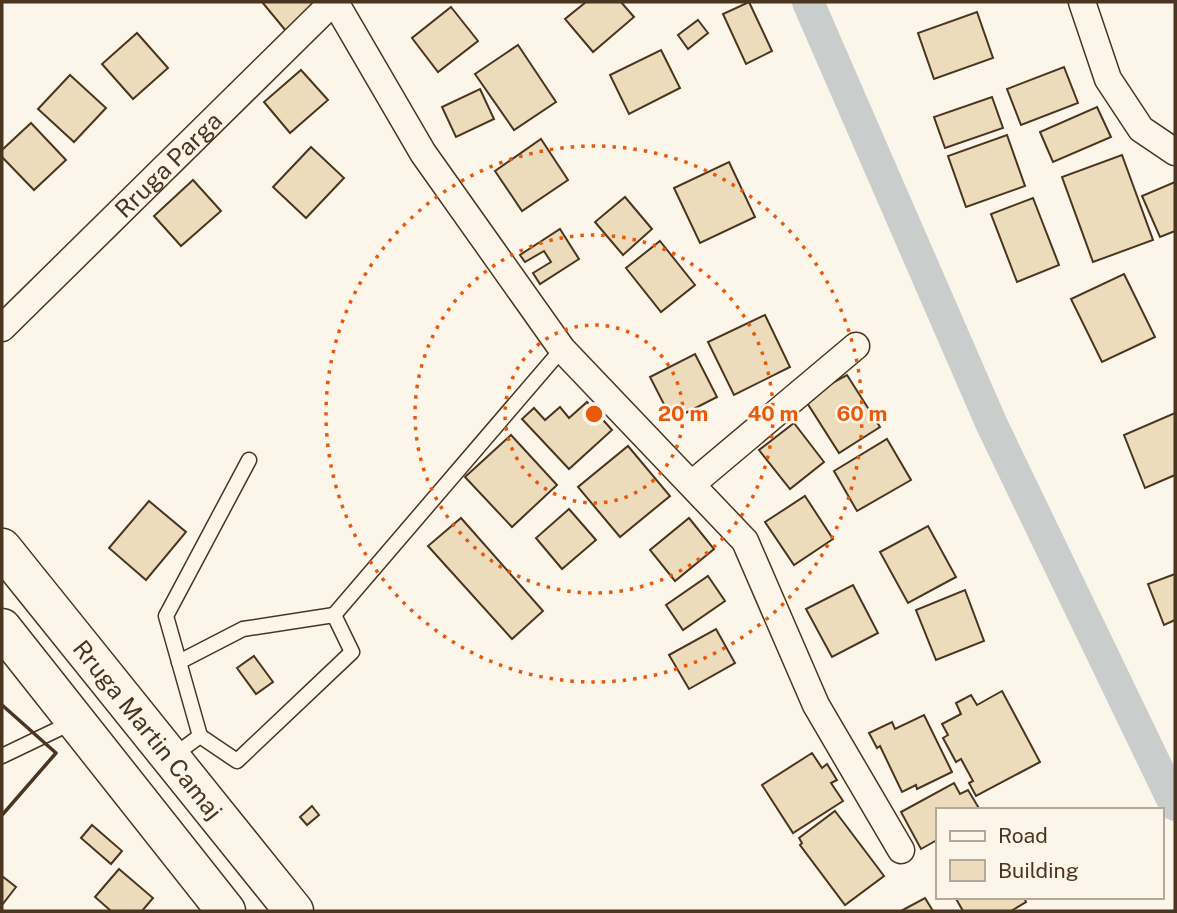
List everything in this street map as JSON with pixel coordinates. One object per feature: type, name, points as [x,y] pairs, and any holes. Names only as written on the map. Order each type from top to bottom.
[{"type":"highway","name":"Rruga Martin Camaj","points":[[2,548],[186,746],[294,911]]},
{"type":"highway","points":[[2,628],[226,911]]},
{"type":"street","name":"Rruga Parga","points":[[2,328],[334,2]]},
{"type":"street","points":[[334,2],[423,153],[562,349],[745,541],[816,705],[901,850]]},
{"type":"street","points":[[1082,2],[1108,79],[1141,129],[1175,152]]},
{"type":"street","points":[[692,484],[856,346]]},
{"type":"lane","points":[[179,662],[243,629],[334,615],[562,349]]},
{"type":"lane","points":[[249,460],[166,616],[179,662],[186,746],[237,761],[352,652],[334,615]]},
{"type":"lane","points":[[2,756],[75,721]]},
{"type":"building","points":[[262,2],[313,2],[316,5],[286,31]]},
{"type":"building","points":[[586,2],[621,2],[634,17],[593,52],[565,19]]},
{"type":"building","points":[[749,2],[772,51],[746,64],[723,14]]},
{"type":"building","points":[[451,7],[478,41],[438,72],[412,38]]},
{"type":"building","points":[[977,12],[993,58],[934,79],[918,33]]},
{"type":"building","points":[[698,20],[708,33],[688,49],[678,35]]},
{"type":"building","points":[[137,33],[168,68],[133,99],[102,64]]},
{"type":"building","points":[[518,45],[556,102],[514,130],[475,74]]},
{"type":"building","points":[[661,50],[680,88],[629,114],[610,75]]},
{"type":"building","points":[[1064,67],[1078,103],[1021,125],[1007,89]]},
{"type":"building","points":[[301,70],[328,100],[290,133],[264,102]]},
{"type":"building","points":[[70,75],[106,108],[74,142],[38,109]]},
{"type":"building","points":[[480,89],[494,119],[456,137],[442,107]]},
{"type":"building","points":[[992,97],[1003,128],[945,148],[934,117]]},
{"type":"building","points":[[1097,107],[1111,137],[1053,162],[1040,132]]},
{"type":"building","points":[[31,123],[66,160],[34,190],[2,157],[2,150]]},
{"type":"building","points":[[1007,135],[1025,186],[966,207],[948,156]]},
{"type":"building","points":[[541,139],[568,180],[522,211],[495,171]]},
{"type":"building","points":[[311,147],[344,178],[306,218],[273,187]]},
{"type":"building","points":[[1122,155],[1153,240],[1093,262],[1062,177]]},
{"type":"building","points":[[729,162],[755,217],[700,243],[674,188]]},
{"type":"building","points":[[193,180],[221,211],[181,246],[154,216]]},
{"type":"building","points":[[1175,182],[1175,231],[1160,237],[1142,196]]},
{"type":"building","points":[[625,197],[652,229],[623,255],[595,222]]},
{"type":"building","points":[[1033,198],[1059,265],[1017,282],[991,214]]},
{"type":"building","points":[[560,229],[579,259],[540,284],[533,273],[551,262],[544,251],[525,262],[520,255]]},
{"type":"building","points":[[660,241],[695,285],[661,312],[626,268]]},
{"type":"building","points":[[1124,274],[1155,337],[1102,362],[1071,299]]},
{"type":"building","points":[[765,315],[790,367],[734,395],[708,342]]},
{"type":"building","points":[[695,354],[717,397],[672,420],[650,377]]},
{"type":"building","points":[[847,375],[880,427],[839,453],[804,398]]},
{"type":"building","points":[[587,402],[612,430],[569,469],[522,419],[534,408],[545,420],[560,407],[569,418]]},
{"type":"building","points":[[1175,413],[1175,475],[1145,488],[1124,435]]},
{"type":"building","points":[[794,423],[824,462],[790,489],[759,450]]},
{"type":"building","points":[[511,435],[557,485],[512,527],[465,477]]},
{"type":"building","points":[[887,439],[911,480],[857,511],[834,471]]},
{"type":"building","points":[[628,446],[670,496],[620,537],[578,487]]},
{"type":"building","points":[[805,496],[833,539],[794,565],[765,522]]},
{"type":"building","points":[[149,501],[186,532],[146,580],[109,548]]},
{"type":"building","points":[[569,509],[596,540],[562,569],[536,538]]},
{"type":"building","points":[[461,518],[543,611],[512,639],[428,546]]},
{"type":"building","points":[[689,518],[714,549],[675,581],[650,550]]},
{"type":"building","points":[[928,526],[956,577],[908,603],[880,552]]},
{"type":"building","points":[[1175,574],[1175,620],[1164,625],[1148,584]]},
{"type":"building","points":[[708,576],[725,601],[683,630],[666,605]]},
{"type":"building","points":[[853,585],[878,633],[832,657],[806,609]]},
{"type":"building","points":[[965,590],[984,641],[936,660],[916,610]]},
{"type":"building","points":[[716,629],[735,663],[689,689],[669,655]]},
{"type":"building","points":[[254,656],[273,682],[256,694],[237,668]]},
{"type":"building","points":[[1002,691],[1040,762],[976,796],[969,783],[973,781],[961,759],[956,762],[943,738],[948,735],[942,724],[961,714],[956,703],[971,695],[977,705]]},
{"type":"building","points":[[924,715],[952,772],[917,789],[916,785],[902,792],[880,746],[877,748],[869,733],[892,722],[895,729]]},
{"type":"building","points":[[812,753],[822,768],[827,764],[837,780],[831,783],[843,801],[793,833],[762,785]]},
{"type":"building","points":[[954,783],[960,794],[968,790],[979,808],[936,808],[936,841],[921,849],[901,812]]},
{"type":"building","points":[[312,806],[319,815],[307,825],[300,817]]},
{"type":"building","points":[[835,811],[884,876],[845,905],[800,845],[802,843],[799,838]]},
{"type":"building","points":[[92,825],[122,851],[111,864],[81,838]]},
{"type":"building","points":[[119,869],[153,898],[142,911],[111,911],[95,897]]},
{"type":"building","points":[[2,876],[16,887],[2,905]]},
{"type":"building","points":[[925,898],[933,911],[901,911]]},
{"type":"building","points":[[956,899],[1025,899],[1026,902],[1011,911],[963,911]]},
{"type":"waterway","points":[[808,2],[992,425],[1175,805]]},
{"type":"wall","points":[[2,705],[56,753],[2,813]]}]
